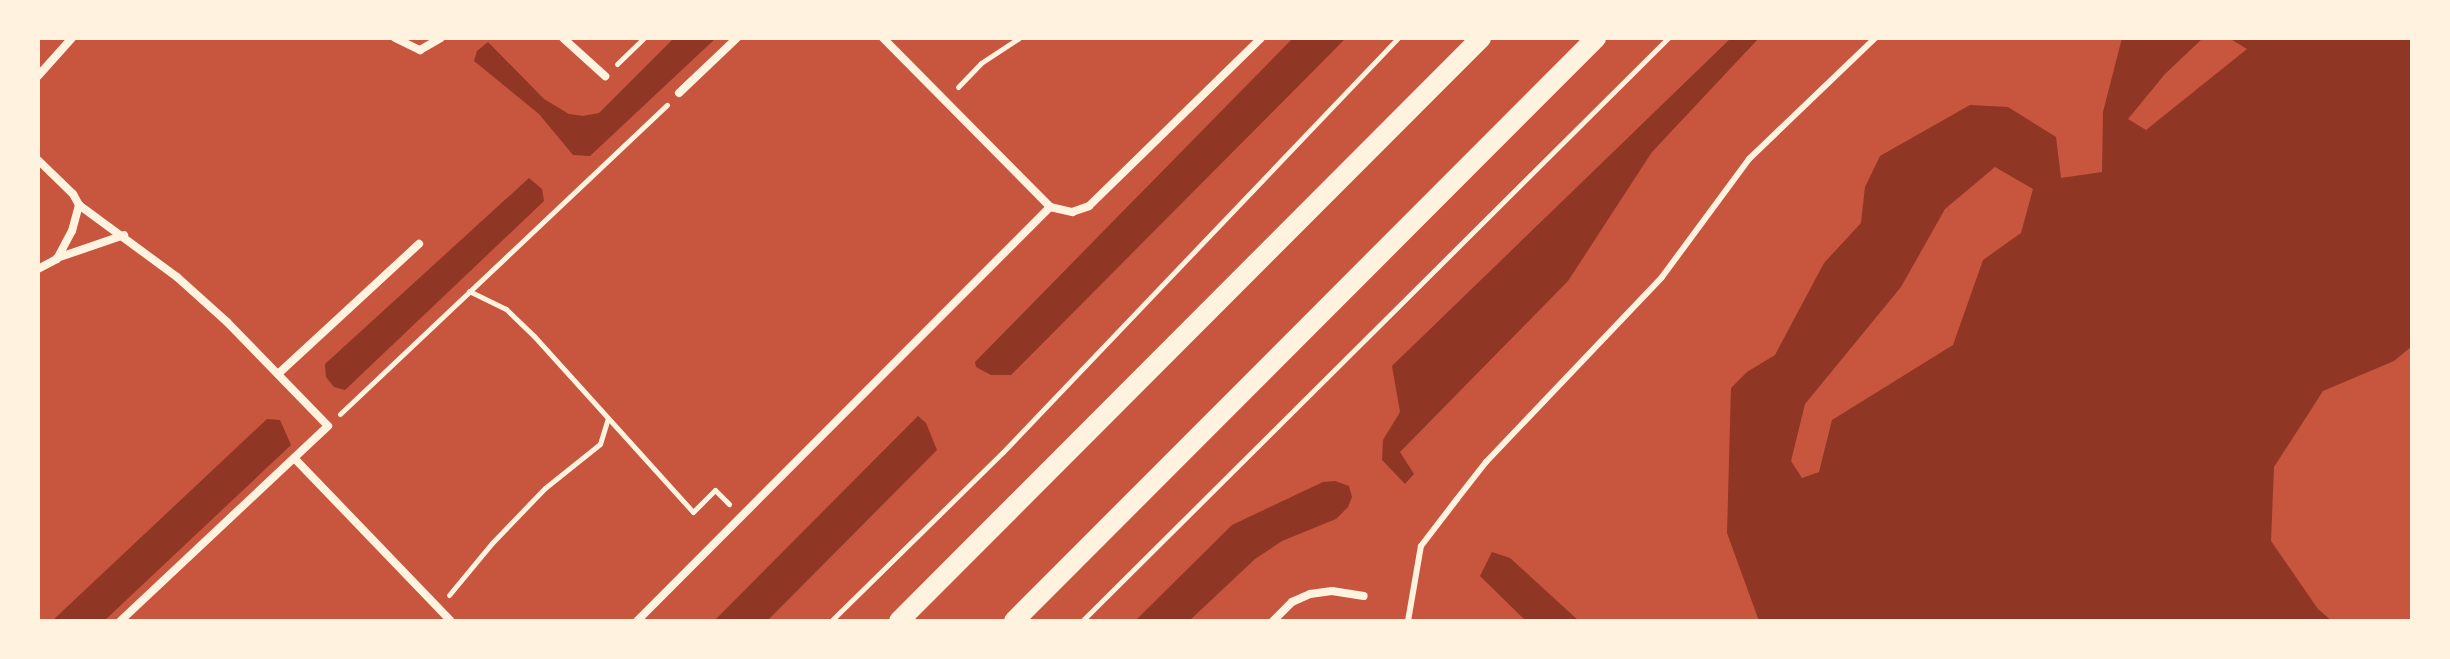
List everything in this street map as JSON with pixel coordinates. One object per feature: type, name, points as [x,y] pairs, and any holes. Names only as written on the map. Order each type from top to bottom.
[{"type":"main road","points":[[899,621],[1481,38]]},
{"type":"main road","points":[[1014,621],[1596,38]]},
{"type":"street","points":[[38,76],[72,38]]},
{"type":"street","points":[[395,38],[420,50],[441,38]]},
{"type":"street","points":[[563,38],[605,76]]},
{"type":"street","points":[[679,93],[737,38]]},
{"type":"street","points":[[883,38],[1050,207],[1072,212],[1089,206],[1261,38]]},
{"type":"street","points":[[38,160],[73,194],[79,205],[124,235],[227,322],[328,426],[296,460],[120,621]]},
{"type":"street","points":[[57,259],[72,231],[79,205]]},
{"type":"street","points":[[637,621],[1050,207]]},
{"type":"street","points":[[38,269],[124,235]]},
{"type":"street","points":[[278,374],[419,244]]},
{"type":"street","points":[[296,460],[448,618]]},
{"type":"street","points":[[1273,621],[1292,602],[1310,594],[1332,591],[1364,596]]},
{"type":"lane","points":[[1408,621],[1421,546],[1486,462],[1662,277],[1749,159],[1875,38]]},
{"type":"path","points":[[605,76],[644,38]]},
{"type":"path","points":[[944,100],[981,63],[1019,38]]},
{"type":"path","points":[[831,621],[1003,452],[1398,38]]},
{"type":"path","points":[[1082,621],[1668,38]]},
{"type":"path","points":[[328,426],[679,93]]},
{"type":"path","points":[[469,291],[506,309],[693,512],[715,490],[741,516]]},
{"type":"path","points":[[448,618],[448,596],[492,543],[545,488],[600,444],[608,417]]},
{"type":"shaded area","points":[[674,38],[716,38],[590,156],[573,155],[539,114],[474,61],[477,51],[488,42],[544,99],[569,114],[583,116],[599,113]]},
{"type":"shaded area","points":[[1293,38],[1346,38],[1011,375],[991,375],[976,367],[975,362]]},
{"type":"shaded area","points":[[1731,38],[1759,38],[1652,152],[1568,281],[1400,452],[1414,474],[1405,484],[1382,460],[1383,440],[1400,412],[1392,366]]},
{"type":"shaded area","points":[[2122,38],[2203,38],[2165,74],[2128,119],[2146,130],[2247,49],[2229,38],[2412,38],[2412,346],[2394,361],[2323,391],[2274,467],[2271,541],[2318,609],[2332,621],[1759,621],[1727,533],[1731,388],[1747,372],[1775,355],[1824,263],[1861,223],[1865,187],[1880,156],[1970,105],[2008,107],[2056,137],[2061,178],[2102,172],[2103,112]],"holes":[[[1995,167],[2033,189],[2021,233],[1983,260],[1953,345],[1832,420],[1819,472],[1802,478],[1791,461],[1805,404],[1901,287],[1945,209]]]},
{"type":"shaded area","points":[[529,178],[542,189],[544,201],[345,390],[334,387],[326,377],[325,364]]},
{"type":"shaded area","points":[[918,416],[926,423],[937,450],[767,621],[714,621]]},
{"type":"shaded area","points":[[267,419],[280,420],[291,445],[104,621],[52,621]]},
{"type":"shaded area","points":[[1335,481],[1349,486],[1352,497],[1348,507],[1336,519],[1282,541],[1255,559],[1189,621],[1135,621],[1232,525],[1323,482]]},
{"type":"shaded area","points":[[1492,552],[1510,558],[1579,621],[1526,621],[1480,576]]}]
